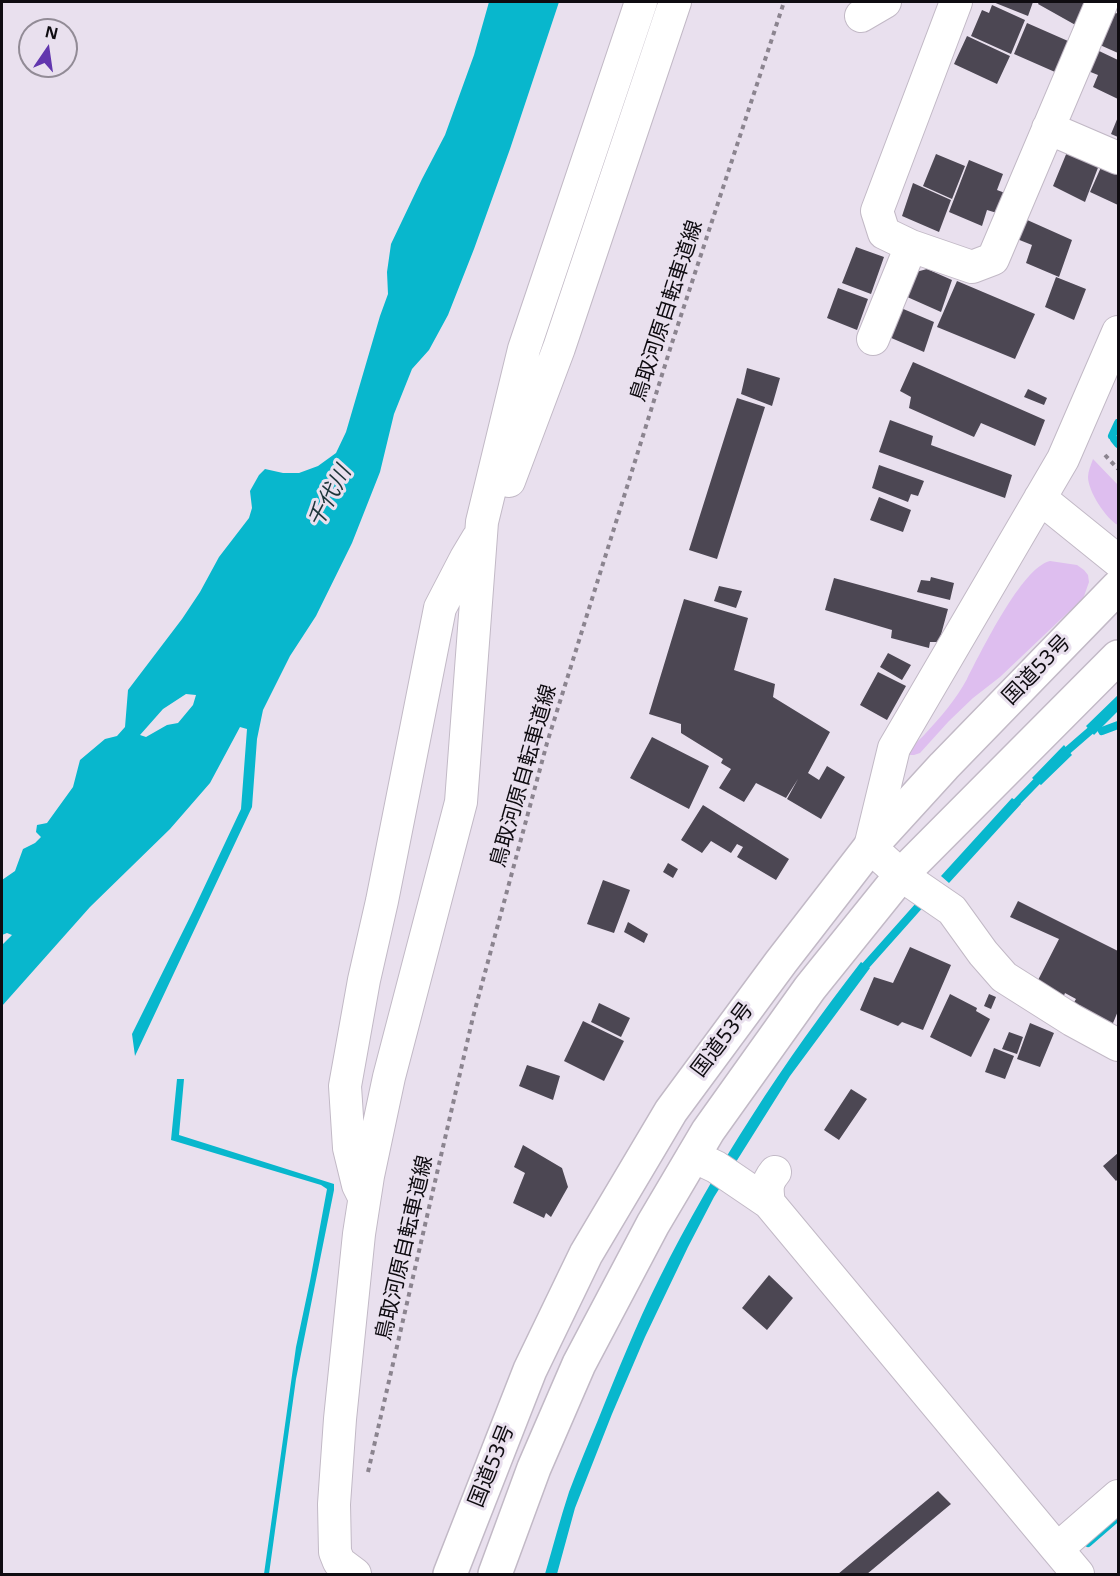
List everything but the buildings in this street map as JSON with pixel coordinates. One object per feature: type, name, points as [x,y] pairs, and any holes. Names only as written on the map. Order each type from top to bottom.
[{"type":"highway","name":"国道53号","points":[[450,1575],[530,1370],[586,1254],[671,1111],[870,847],[944,765],[1119,586]]},
{"type":"highway","name":"国道53号","points":[[495,1575],[534,1468],[579,1364],[653,1224],[708,1131],[810,988],[902,875],[1119,657]]},
{"type":"street","points":[[355,1575],[339,1562],[335,1552],[334,1504],[340,1419],[359,1234],[389,1077],[461,802],[483,522],[524,349],[641,2]]},
{"type":"street","points":[[365,1199],[358,1185],[349,1148],[345,1086],[364,980],[382,901],[440,608],[466,558],[501,502],[559,348],[675,2]]},
{"type":"street","points":[[956,2],[878,211],[884,233],[911,246],[972,267],[993,260],[1102,2]]},
{"type":"street","points":[[1048,128],[1119,158]]},
{"type":"street","points":[[873,339],[911,246]]},
{"type":"street","points":[[1119,332],[1063,459],[894,748],[870,847],[902,875],[952,910],[1004,977],[1072,1020],[1119,1045]]},
{"type":"street","points":[[1040,498],[1119,561]]},
{"type":"street","points":[[693,1156],[716,1167],[769,1203],[1078,1575]]},
{"type":"street","points":[[769,1203],[767,1188],[775,1172]]},
{"type":"street","points":[[1057,1549],[1119,1496]]},
{"type":"path","name":"鳥取河原自転車道線","points":[[367,1475],[473,1017],[547,743],[671,346],[784,2]]},
{"type":"path","points":[[1106,455],[1119,469]]},
{"type":"shaded area","points":[[1093,459],[1118,485],[1118,525],[1103,511],[1091,490],[1088,475]]},
{"type":"shaded area","points":[[1050,561],[1077,565],[1084,570],[1089,582],[1083,599],[1000,677],[973,698],[920,753],[909,755],[913,746],[958,694],[1015,594],[1027,578]]},
{"type":"water","name":"千代川","points":[[489,2],[559,2],[510,149],[448,315],[429,350],[412,369],[394,414],[380,472],[352,543],[316,616],[290,656],[263,710],[257,739],[252,807],[135,1056],[132,1034],[241,809],[247,729],[240,727],[210,783],[170,829],[90,907],[2,1006],[2,945],[12,935],[7,933],[2,935],[2,880],[15,871],[23,849],[41,837],[36,832],[37,825],[47,823],[73,787],[80,760],[105,739],[117,736],[125,727],[128,690],[182,619],[219,557],[249,518],[252,508],[250,491],[259,475],[265,469],[283,473],[299,473],[318,466],[336,453],[346,432],[388,294],[387,272],[391,244],[445,135],[474,55]],"holes":[[[186,694],[196,695],[193,705],[178,723],[167,725],[146,737],[140,735],[163,709]]]},
{"type":"water","points":[[1118,695],[1118,711],[1094,735],[1086,726]]},
{"type":"water","points":[[1064,745],[1072,755],[1041,785],[1032,778]]},
{"type":"water","points":[[1012,798],[1021,804],[949,883],[941,876]]},
{"type":"water","points":[[861,962],[870,968],[790,1076],[714,1197],[688,1247],[645,1337],[612,1414],[575,1508],[557,1574],[545,1574],[572,1483],[627,1349],[659,1279],[703,1196],[752,1116],[778,1076]]},
{"type":"water","points":[[177,1079],[184,1079],[179,1135],[334,1184],[296,1379],[269,1574],[264,1574],[296,1347],[327,1189],[321,1185],[171,1140]]},
{"type":"waterway","points":[[1112,436],[1118,423]]},
{"type":"waterway","points":[[1114,439],[1118,444]]},
{"type":"waterway","points":[[1060,757],[1098,724]]},
{"type":"waterway","points":[[1102,731],[1118,725]]},
{"type":"waterway","points":[[1010,809],[1043,775]]},
{"type":"waterway","points":[[860,972],[925,899]]},
{"type":"waterway","points":[[1088,1543],[1118,1517]]}]
